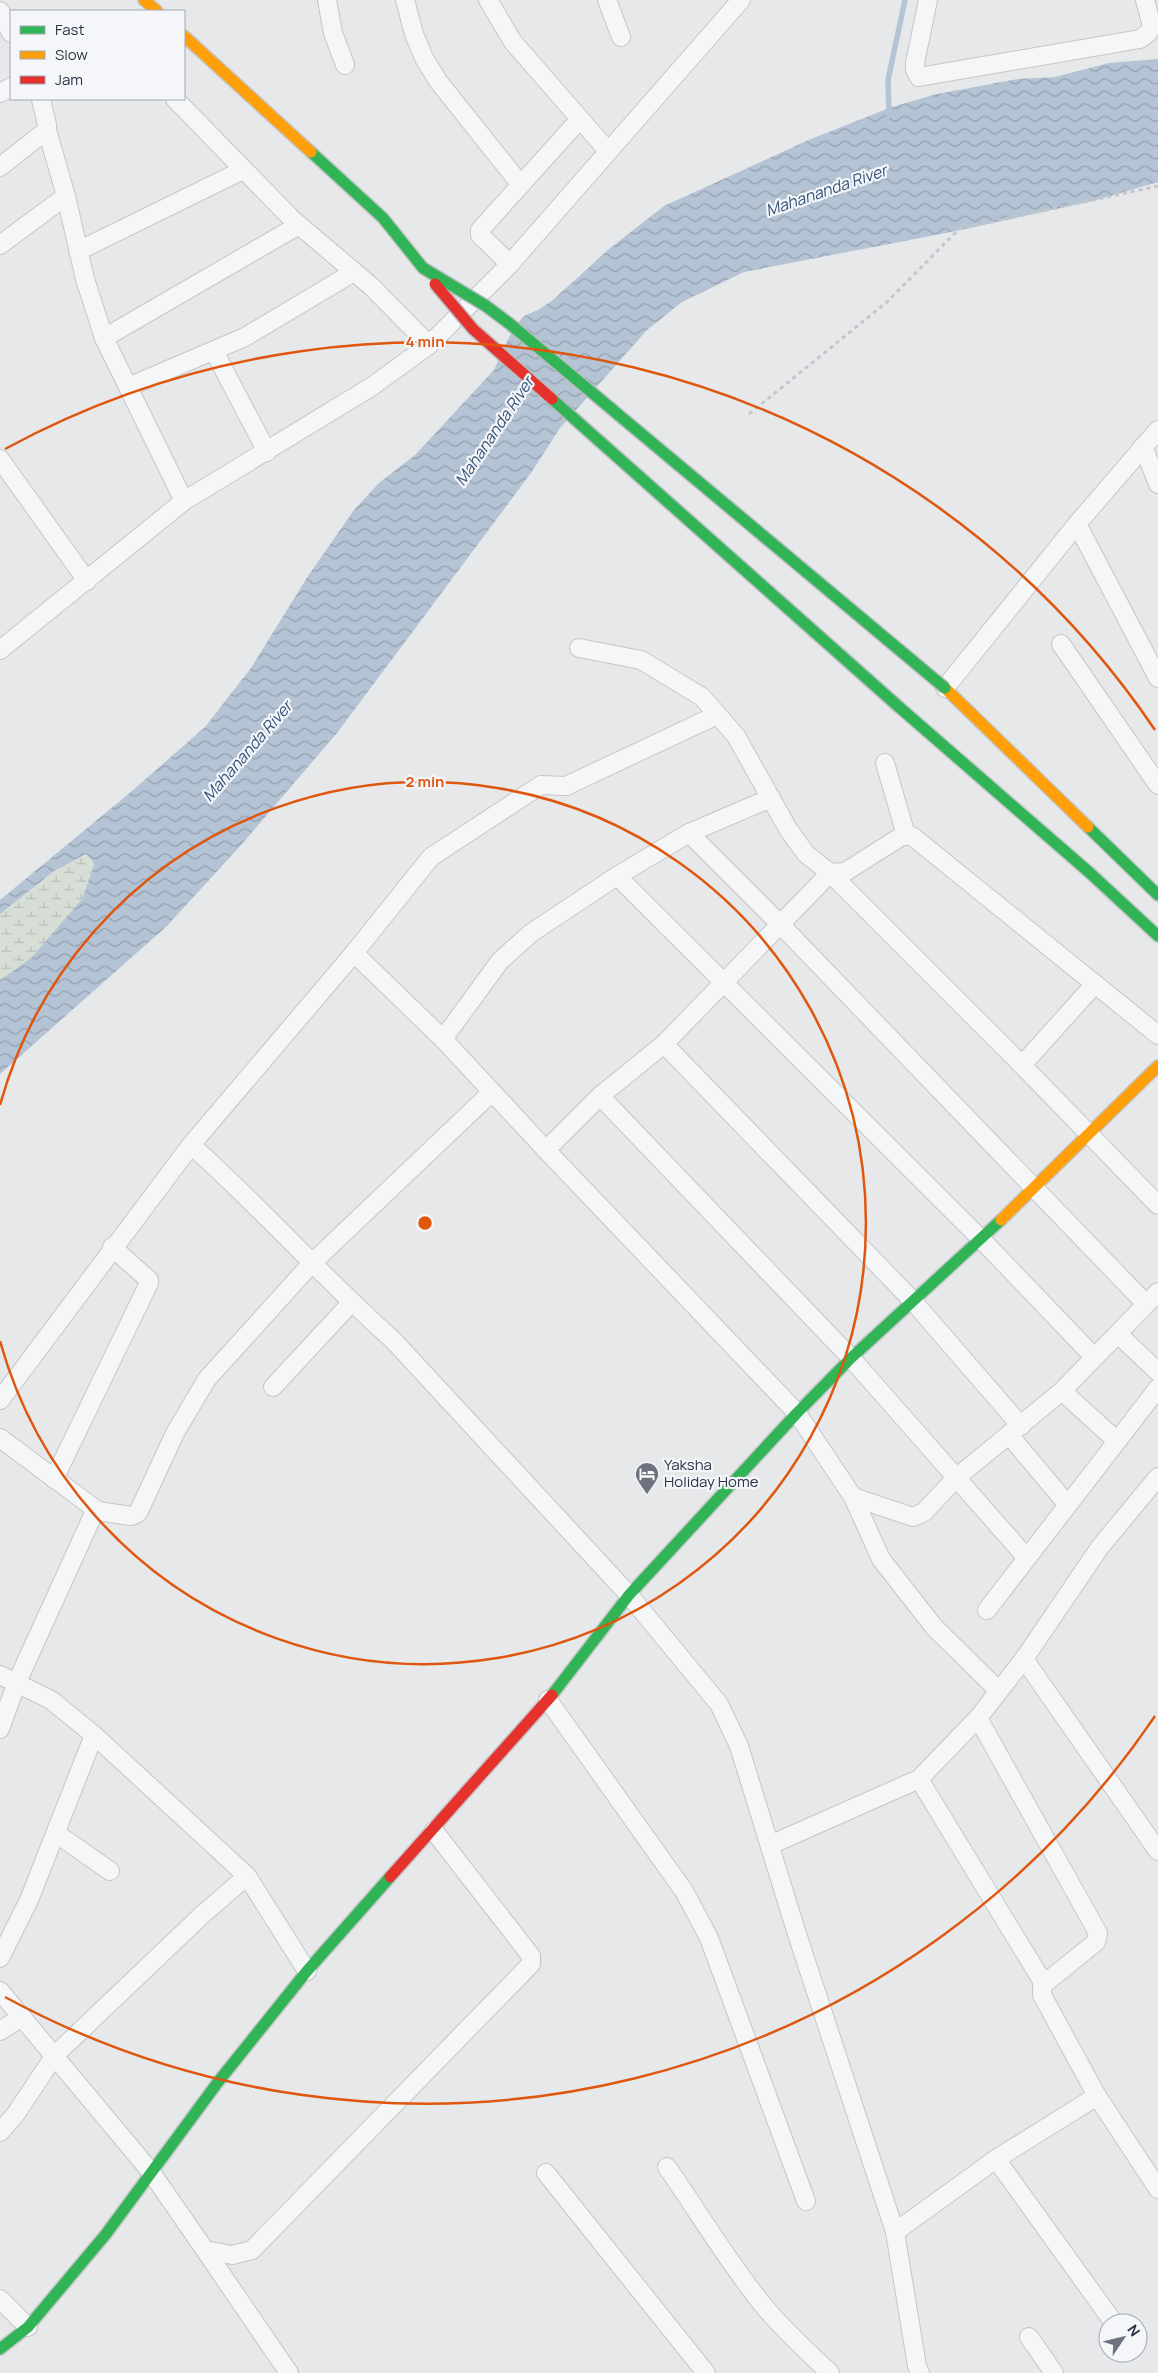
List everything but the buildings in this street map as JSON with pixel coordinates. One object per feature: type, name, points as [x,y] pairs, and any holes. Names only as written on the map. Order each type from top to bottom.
[{"type":"main road","points":[[144,0],[156,10]]},
{"type":"main road","points":[[185,37],[383,218],[473,329],[899,707],[1090,873],[1158,936]]},
{"type":"main road","points":[[422,268],[486,306],[510,324],[945,688],[1158,895]]},
{"type":"main road","points":[[0,2349],[28,2327],[106,2234],[218,2082],[307,1970],[434,1831],[548,1700],[629,1595],[797,1412],[851,1358],[912,1300],[981,1239],[1158,1066]]},
{"type":"street","points":[[327,0],[333,33],[345,64]]},
{"type":"street","points":[[405,0],[414,34],[424,58],[438,81],[521,185]]},
{"type":"street","points":[[488,0],[513,42],[608,151]]},
{"type":"street","points":[[607,0],[620,37]]},
{"type":"street","points":[[0,650],[184,501],[388,377],[429,344],[510,264],[741,0]]},
{"type":"street","points":[[928,0],[915,63],[915,70],[919,77],[1140,39],[1148,33],[1152,26],[1145,0]]},
{"type":"street","points":[[0,11],[10,31]]},
{"type":"street","points":[[175,100],[299,225],[354,272],[429,344]]},
{"type":"street","points":[[45,101],[46,130],[66,196],[78,251],[104,338],[184,501]]},
{"type":"street","points":[[510,264],[479,232],[580,119]]},
{"type":"street","points":[[0,167],[46,130]]},
{"type":"street","points":[[78,251],[243,170]]},
{"type":"street","points":[[0,245],[66,196]]},
{"type":"street","points":[[104,338],[299,225]]},
{"type":"street","points":[[128,387],[246,337],[354,272]]},
{"type":"street","points":[[214,351],[267,452]]},
{"type":"street","points":[[945,688],[1077,524],[1158,430]]},
{"type":"street","points":[[1143,446],[1158,484]]},
{"type":"street","points":[[0,459],[86,581]]},
{"type":"street","points":[[1077,524],[1158,678]]},
{"type":"street","points":[[1061,644],[1158,786]]},
{"type":"street","points":[[579,648],[641,660],[702,697],[736,736],[788,829],[806,854],[830,873],[1022,1065],[1158,1205]]},
{"type":"street","points":[[0,1400],[112,1247],[191,1144],[354,953],[431,858],[541,785],[566,786],[717,714]]},
{"type":"street","points":[[885,763],[906,835]]},
{"type":"street","points":[[443,1039],[500,961],[531,933],[617,876],[689,833],[771,798]]},
{"type":"street","points":[[689,833],[1034,1186],[1152,1298],[1062,1391],[956,1478],[924,1512],[913,1517],[853,1497]]},
{"type":"street","points":[[546,1150],[600,1096],[664,1044],[779,923],[830,873],[845,872],[906,835],[912,836],[1158,1035]]},
{"type":"street","points":[[617,876],[981,1239],[1094,1357]]},
{"type":"street","points":[[354,953],[443,1039],[546,1150],[797,1412],[853,1497],[881,1559],[934,1627],[999,1691]]},
{"type":"street","points":[[1022,1065],[1095,984]]},
{"type":"street","points":[[664,1044],[912,1300],[1015,1431],[1067,1504]]},
{"type":"street","points":[[0,1438],[98,1511],[131,1516],[138,1513],[175,1433],[207,1379],[312,1263],[492,1092]]},
{"type":"street","points":[[600,1096],[851,1358],[1026,1557]]},
{"type":"street","points":[[191,1144],[236,1184],[351,1303],[393,1340],[629,1595],[719,1704],[740,1746],[796,1931],[895,2232],[917,2366],[920,2373]]},
{"type":"street","points":[[54,1479],[149,1282],[112,1247]]},
{"type":"street","points":[[274,1387],[351,1303]]},
{"type":"street","points":[[1118,1334],[1158,1372]]},
{"type":"street","points":[[987,1610],[1158,1388]]},
{"type":"street","points":[[1062,1391],[1117,1441]]},
{"type":"street","points":[[770,1845],[920,1779],[978,1718],[1024,1659],[1100,1547],[1158,1477]]},
{"type":"street","points":[[0,1729],[17,1682],[94,1513],[98,1511]]},
{"type":"street","points":[[1024,1659],[1158,1851]]},
{"type":"street","points":[[0,1675],[51,1700],[94,1735],[247,1876],[307,1970]]},
{"type":"street","points":[[548,1700],[684,1891],[697,1915],[708,1938],[806,2201]]},
{"type":"street","points":[[978,1718],[1098,1933],[1096,1942],[1044,1984],[1042,1995],[1097,2096],[1152,2164],[1158,2189]]},
{"type":"street","points":[[0,1958],[30,1900],[94,1735]]},
{"type":"street","points":[[920,1779],[1044,1984]]},
{"type":"street","points":[[204,2250],[232,2255],[252,2250],[260,2244],[531,1964],[531,1956],[434,1831]]},
{"type":"street","points":[[57,1834],[110,1871]]},
{"type":"street","points":[[0,2132],[15,2115],[55,2055],[202,1915],[247,1876]]},
{"type":"street","points":[[0,1991],[151,2172],[289,2373]]},
{"type":"street","points":[[0,2031],[22,2017]]},
{"type":"street","points":[[895,2232],[996,2159],[1097,2096]]},
{"type":"street","points":[[996,2159],[1107,2313]]},
{"type":"street","points":[[667,2167],[764,2306],[800,2345],[830,2373]]},
{"type":"street","points":[[546,2174],[706,2373]]},
{"type":"street","points":[[0,2299],[28,2327]]},
{"type":"street","points":[[1029,2336],[1054,2373]]},
{"type":"path","points":[[749,414],[887,302],[959,229],[1158,186]]},
{"type":"green space","points":[[86,854],[94,865],[82,899],[31,958],[0,980],[0,914],[54,871]]},
{"type":"water","name":"Mahananda River","points":[[1158,59],[1158,182],[1093,201],[951,232],[744,272],[682,302],[647,330],[560,428],[531,473],[337,733],[242,844],[167,926],[0,1074],[0,980],[31,958],[82,899],[94,865],[92,860],[86,854],[54,871],[0,914],[0,900],[132,791],[205,727],[251,668],[308,576],[354,510],[379,483],[415,455],[494,370],[514,327],[524,316],[538,310],[553,300],[609,249],[664,206],[811,139],[892,107],[937,94],[1018,79],[1055,77],[1109,63]]},
{"type":"waterway","points":[[889,116],[888,80],[905,0]]},
{"type":"traffic: fast","points":[[311,152],[383,218],[423,268]]},
{"type":"traffic: fast","points":[[423,268],[486,306],[510,324],[945,688]]},
{"type":"traffic: fast","points":[[552,399],[899,707]]},
{"type":"traffic: fast","points":[[899,707],[1090,873],[1158,936]]},
{"type":"traffic: fast","points":[[1088,827],[1158,895]]},
{"type":"traffic: fast","points":[[552,1695],[629,1595],[797,1413],[851,1358],[1001,1220]]},
{"type":"traffic: fast","points":[[0,2349],[28,2327],[106,2234],[218,2082],[307,1971],[390,1877]]},
{"type":"traffic: slow","points":[[144,0],[156,10]]},
{"type":"traffic: slow","points":[[185,37],[311,152]]},
{"type":"traffic: slow","points":[[945,688],[1088,827]]},
{"type":"traffic: slow","points":[[1001,1220],[1158,1066]]},
{"type":"traffic: jam","points":[[435,284],[473,329],[552,399]]},
{"type":"traffic: jam","points":[[390,1877],[552,1695]]},
{"type":"place","name":"Yaksha Holiday Home","points":[[647,1495]]}]
